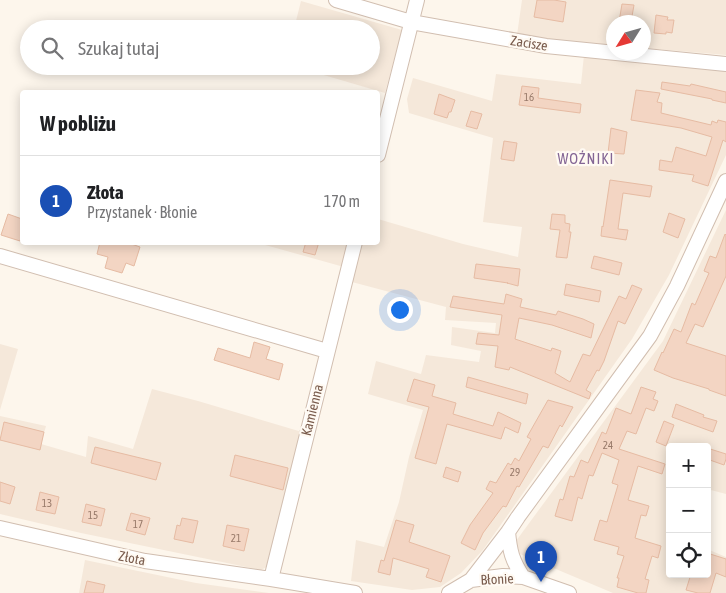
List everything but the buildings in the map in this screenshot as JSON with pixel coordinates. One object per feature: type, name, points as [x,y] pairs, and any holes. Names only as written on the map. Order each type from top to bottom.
[{"type":"street","name":"Zacisze","points":[[336,0],[412,22],[546,46],[726,64]]},
{"type":"street","points":[[380,147],[417,0]]},
{"type":"street","points":[[449,593],[471,580],[650,336],[677,286],[726,181]]},
{"type":"street","name":"Kamienna","points":[[271,579],[354,245]]},
{"type":"street","points":[[0,256],[327,351]]},
{"type":"street","name":"Złota","points":[[0,528],[145,561],[355,593]]},
{"type":"street","name":"Błonie","points":[[508,532],[510,550],[516,566],[523,577]]},
{"type":"street","name":"Błonie","points":[[471,580],[503,576],[523,577],[569,593]]},
{"type":"shaded area","points":[[522,0],[726,0],[726,55],[651,49],[651,15],[606,15],[606,44],[517,35]]},
{"type":"shaded area","points":[[301,1],[367,20],[296,20]]},
{"type":"shaded area","points":[[380,24],[402,30],[385,93],[324,75],[380,75]]},
{"type":"shaded area","points":[[584,55],[606,57],[606,60],[631,60],[726,70],[726,155],[669,275],[632,339],[483,550],[461,573],[440,587],[412,590],[351,581],[356,540],[384,547],[399,502],[409,457],[423,410],[368,394],[376,361],[421,374],[426,355],[479,362],[481,351],[451,345],[452,327],[495,333],[496,323],[445,320],[446,307],[352,282],[361,245],[380,245],[380,220],[463,244],[518,257],[522,227],[483,222],[493,138],[409,113],[407,99],[413,78],[492,101],[496,74],[581,84]]},
{"type":"shaded area","points":[[726,210],[726,494],[711,490],[711,443],[666,443],[666,578],[711,578],[711,551],[726,557],[726,593],[613,593],[520,554],[516,541],[663,341]]},
{"type":"shaded area","points":[[265,245],[350,245],[344,267]]},
{"type":"shaded area","points":[[0,344],[18,349],[0,410]]},
{"type":"shaded area","points":[[152,389],[302,432],[272,564],[261,570],[81,533],[0,514],[0,416],[46,426],[41,444],[86,457],[88,436],[133,449]]},
{"type":"shaded area","points":[[85,560],[196,583],[269,593],[79,593]]},
{"type":"place","name":"Złota","points":[[541,582]]},
{"type":"district","name":"WOŹNIKI","points":[[586,159]]}]
